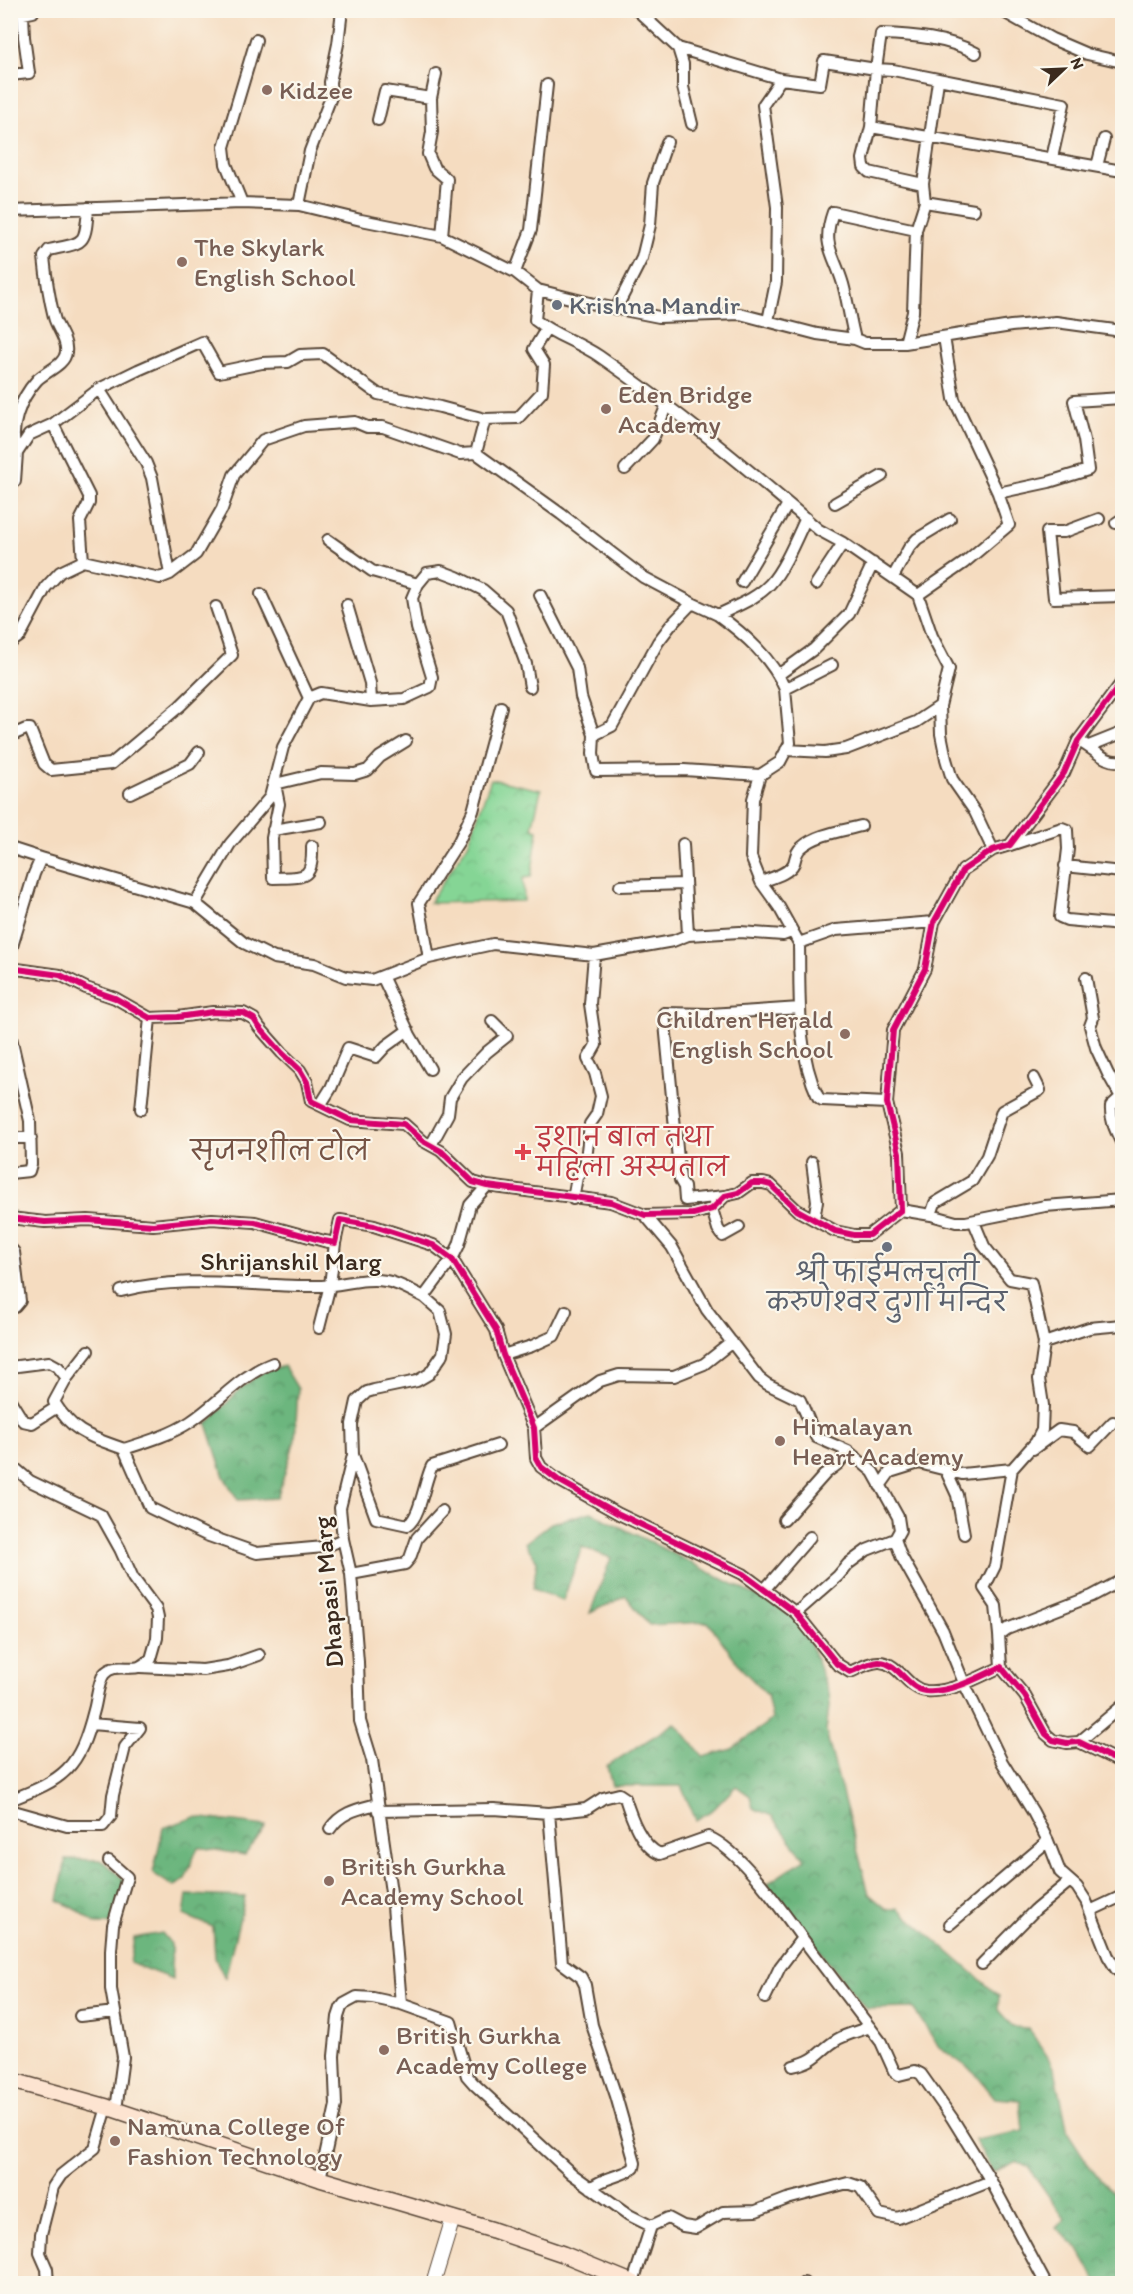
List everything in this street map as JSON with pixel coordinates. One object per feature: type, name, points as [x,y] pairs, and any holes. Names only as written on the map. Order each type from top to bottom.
[{"type":"main road","points":[[10,2080],[112,2109],[320,2180],[459,2220],[563,2254],[634,2283]]},
{"type":"street","points":[[299,205],[310,151],[331,97],[330,82],[342,10]]},
{"type":"street","points":[[637,10],[678,48],[781,79],[820,84],[824,61],[893,70],[938,81],[1064,104],[1052,158]]},
{"type":"street","points":[[1000,10],[1052,39],[1087,54],[1122,62]]},
{"type":"street","points":[[10,75],[29,73],[23,14],[33,12]]},
{"type":"street","points":[[923,184],[869,172],[864,167],[863,159],[871,127],[881,34],[911,36],[959,44],[976,53]]},
{"type":"street","points":[[242,203],[226,164],[225,147],[256,40]]},
{"type":"street","points":[[678,48],[683,64],[683,87],[692,124]]},
{"type":"street","points":[[436,74],[431,98],[432,132],[428,154],[429,161],[434,168],[447,179],[442,236]]},
{"type":"street","points":[[768,321],[776,282],[777,207],[763,105],[781,79]]},
{"type":"street","points":[[905,344],[913,312],[916,230],[925,202],[923,184],[938,81]]},
{"type":"street","points":[[515,272],[531,230],[548,85]]},
{"type":"street","points":[[378,120],[385,91],[431,98]]},
{"type":"street","points":[[871,127],[1122,171]]},
{"type":"street","points":[[1097,166],[1104,139]]},
{"type":"street","points":[[616,309],[642,258],[650,225],[653,183],[667,142]]},
{"type":"street","points":[[925,202],[975,210]]},
{"type":"street","points":[[10,211],[242,203],[299,205],[442,236],[515,272],[538,290],[659,317],[731,314],[865,343],[905,344],[1011,326],[1056,322],[1122,331]]},
{"type":"street","points":[[10,483],[15,481],[17,453],[13,442],[21,403],[37,380],[63,360],[66,353],[66,347],[54,319],[45,257],[49,250],[77,243],[86,236],[88,208]]},
{"type":"street","points":[[855,339],[843,284],[828,245],[827,237],[834,212],[916,230]]},
{"type":"street","points":[[538,290],[535,320],[546,329],[580,343],[667,404],[819,530],[843,543],[918,595],[932,636],[950,669],[940,706],[941,734],[952,779],[975,812],[993,850]]},
{"type":"street","points":[[17,453],[29,435],[53,424],[99,389],[138,369],[202,342],[219,372],[262,363],[288,362],[300,355],[323,354],[378,394],[485,419],[518,418],[543,392],[543,365],[534,349],[546,329]]},
{"type":"street","points":[[918,595],[964,563],[1009,525],[998,493],[954,399],[944,337]]},
{"type":"street","points":[[99,389],[146,463],[152,478],[170,574]]},
{"type":"street","points":[[998,493],[1088,470],[1084,440],[1074,401],[1122,398]]},
{"type":"street","points":[[625,469],[653,439],[667,404]]},
{"type":"street","points":[[476,453],[485,419]]},
{"type":"street","points":[[10,643],[20,636],[46,587],[60,572],[83,561],[160,578],[170,574],[196,554],[222,509],[234,475],[263,440],[304,426],[355,422],[367,427],[383,427],[460,454],[476,453],[643,577],[718,615],[741,632],[778,675],[784,689],[790,744],[780,762],[760,775],[684,770],[596,771],[593,754],[594,735],[581,697],[577,668],[540,595]]},
{"type":"street","points":[[53,424],[88,496],[89,503],[80,520],[83,561]]},
{"type":"street","points":[[835,503],[882,476]]},
{"type":"street","points":[[742,582],[788,504]]},
{"type":"street","points":[[718,615],[748,601],[771,583],[806,518]]},
{"type":"street","points":[[893,577],[917,539],[950,519]]},
{"type":"street","points":[[1099,519],[1064,532],[1047,532],[1054,598],[1122,596]]},
{"type":"street","points":[[328,540],[372,571],[418,584]]},
{"type":"street","points":[[816,584],[843,543]]},
{"type":"street","points":[[778,675],[813,649],[849,614],[873,563]]},
{"type":"street","points":[[195,903],[230,844],[264,806],[275,784],[283,747],[309,698],[321,693],[371,701],[404,699],[430,687],[432,677],[417,628],[412,598],[418,584],[427,573],[441,571],[483,590],[506,610],[526,664],[530,687]]},
{"type":"street","points":[[261,594],[309,698]]},
{"type":"street","points":[[594,735],[612,726],[658,642],[692,603]]},
{"type":"street","points":[[347,605],[370,683],[371,701]]},
{"type":"street","points":[[10,736],[30,729],[44,764],[51,770],[111,764],[180,706],[232,655],[216,608]]},
{"type":"street","points":[[784,689],[832,665]]},
{"type":"street","points":[[1010,845],[1064,773],[1078,741],[1122,682]]},
{"type":"street","points":[[786,750],[825,752],[846,748],[916,722],[940,706]]},
{"type":"street","points":[[429,958],[419,903],[459,841],[473,811],[501,707]]},
{"type":"street","points":[[1089,746],[1119,734]]},
{"type":"street","points":[[275,784],[321,773],[355,774],[368,770],[380,757],[406,741]]},
{"type":"street","points":[[1078,741],[1089,746],[1100,757],[1117,762],[1122,761]]},
{"type":"street","points":[[130,793],[190,764],[199,752]]},
{"type":"street","points":[[760,775],[753,799],[751,857],[761,882],[779,907],[799,943],[803,1044],[818,1097],[822,1100],[887,1102]]},
{"type":"street","points":[[275,784],[279,804],[273,830],[273,878],[304,877],[308,874],[313,864],[312,846]]},
{"type":"street","points":[[273,830],[321,822]]},
{"type":"street","points":[[761,882],[788,870],[793,865],[800,847],[861,826]]},
{"type":"street","points":[[901,1210],[899,1153],[887,1102],[893,1030],[925,969],[934,922],[963,870],[993,850],[1062,828],[1067,830],[1069,839],[1060,917],[1067,920],[1122,925]]},
{"type":"street","points":[[683,844],[688,935]]},
{"type":"street","points":[[10,848],[195,903],[244,943],[274,958],[314,964],[346,977],[372,980],[429,958],[493,944],[594,955],[673,941],[688,935],[740,932],[783,935],[791,932]]},
{"type":"street","points":[[10,953],[34,874],[42,858]]},
{"type":"street","points":[[1065,866],[1122,872]]},
{"type":"street","points":[[620,886],[684,884]]},
{"type":"street","points":[[799,943],[836,930],[934,922]]},
{"type":"street","points":[[573,1199],[577,1177],[584,1170],[590,1125],[597,1114],[601,1096],[595,1073],[588,1059],[596,1045],[590,1004],[594,955]]},
{"type":"street","points":[[10,968],[60,975],[114,998],[150,1018],[213,1012],[243,1013],[254,1019],[300,1070],[307,1082],[311,1101],[350,1120],[404,1124],[423,1141],[441,1151],[473,1182],[573,1199],[610,1202],[645,1215],[693,1214],[712,1209],[725,1196]]},
{"type":"street","points":[[381,976],[430,1069]]},
{"type":"street","points":[[1086,978],[1093,1018],[1089,1026],[1107,1074],[1122,1096],[1111,1106],[1111,1120],[1122,1144]]},
{"type":"street","points":[[800,1008],[710,1014],[664,1012],[680,1180],[684,1187],[686,1200],[725,1196],[738,1193],[752,1183],[763,1183],[771,1185],[797,1210],[835,1231],[854,1236],[869,1235],[901,1210],[956,1222],[974,1221],[1045,1206],[1122,1200]]},
{"type":"street","points":[[141,1109],[150,1018]]},
{"type":"street","points":[[431,1145],[448,1114],[450,1098],[462,1078],[487,1052],[507,1036],[492,1021]]},
{"type":"street","points":[[321,1104],[331,1088],[348,1048],[376,1057],[386,1046],[408,1030]]},
{"type":"street","points":[[10,1033],[30,1120],[31,1138],[29,1171],[10,1173]]},
{"type":"street","points":[[931,1215],[935,1203],[972,1181],[987,1156],[1002,1111],[1040,1090],[1034,1078]]},
{"type":"street","points":[[10,1138],[31,1138]]},
{"type":"street","points":[[812,1162],[817,1201],[814,1219]]},
{"type":"street","points":[[424,1297],[453,1259],[470,1205],[487,1186]]},
{"type":"street","points":[[712,1209],[718,1229],[723,1236],[739,1227]]},
{"type":"street","points":[[645,1215],[672,1247],[707,1310],[759,1378],[800,1400],[816,1437],[848,1451],[873,1472],[898,1517],[900,1530],[895,1539],[867,1550],[848,1564],[838,1576],[796,1613]]},
{"type":"street","points":[[10,1218],[45,1222],[88,1220],[153,1225],[212,1219],[255,1222],[335,1243]]},
{"type":"street","points":[[319,1328],[330,1285],[340,1220],[374,1226],[433,1245],[453,1259],[496,1330],[503,1355],[534,1428],[536,1458],[540,1467],[558,1480],[628,1519],[742,1574],[796,1613],[837,1664],[850,1672],[879,1661],[891,1665],[904,1679],[919,1689],[928,1691],[964,1683],[1001,1667]]},
{"type":"street","points":[[974,1221],[984,1245],[1010,1279],[1031,1283],[1044,1343],[1040,1379],[1043,1405],[1042,1430],[1036,1442],[1012,1469],[994,1566],[984,1588],[996,1606],[1001,1667],[1025,1696],[1046,1734],[1053,1740],[1067,1743],[1078,1742],[1122,1763]]},
{"type":"street","points":[[10,1248],[14,1252],[20,1301],[15,1307],[10,1308]]},
{"type":"street","name":"Shrijanshil Marg","points":[[121,1291],[139,1286],[330,1285],[370,1280],[386,1281],[424,1297]]},
{"type":"street","name":"Dhapasi Marg","points":[[401,2004],[393,1906],[372,1760],[360,1721],[351,1574],[343,1539],[340,1508],[353,1455],[352,1424],[357,1401],[367,1392],[417,1381],[429,1374],[443,1354],[446,1334],[440,1311],[424,1297]]},
{"type":"street","points":[[503,1355],[554,1336],[566,1311]]},
{"type":"street","points":[[1044,1343],[1089,1328],[1122,1325]]},
{"type":"street","points":[[534,1428],[600,1381],[619,1376],[674,1376],[704,1364],[732,1342]]},
{"type":"street","points":[[88,1351],[67,1378],[54,1402],[78,1431],[124,1449],[187,1424],[257,1369],[273,1363]]},
{"type":"street","points":[[10,1367],[49,1362],[58,1367],[67,1378]]},
{"type":"street","points":[[10,1400],[23,1421],[32,1423],[57,1407]]},
{"type":"street","points":[[1023,1456],[1059,1430],[1073,1432],[1090,1446],[1113,1422]]},
{"type":"street","points":[[353,1455],[376,1518],[408,1525],[414,1520],[426,1478],[432,1466],[498,1445]]},
{"type":"street","points":[[124,1449],[150,1508],[206,1535],[257,1553],[324,1546],[343,1539]]},
{"type":"street","points":[[784,1520],[848,1451]]},
{"type":"street","points":[[880,1486],[890,1472],[919,1463],[935,1465],[946,1471],[962,1474],[1012,1469]]},
{"type":"street","points":[[10,1464],[30,1481],[101,1515],[133,1578],[156,1609],[157,1638],[151,1659],[140,1666]]},
{"type":"street","points":[[946,1471],[957,1495],[964,1534]]},
{"type":"street","points":[[351,1574],[405,1564],[410,1558],[417,1538],[442,1510]]},
{"type":"street","points":[[764,1590],[810,1537]]},
{"type":"street","points":[[895,1539],[901,1556],[935,1622],[943,1631],[964,1683],[1002,1762],[1048,1841],[1060,1872],[1081,1894],[1108,1956],[1122,1974]]},
{"type":"street","points":[[999,1635],[1007,1629],[1092,1596],[1122,1580]]},
{"type":"street","points":[[10,1800],[41,1788],[66,1772],[81,1750],[91,1724],[103,1675],[111,1668],[140,1666],[203,1670],[228,1666],[260,1655]]},
{"type":"street","points":[[1078,1742],[1122,1706]]},
{"type":"street","points":[[10,1810],[67,1826],[103,1826],[111,1816],[125,1747],[140,1728],[91,1724]]},
{"type":"street","points":[[330,1829],[335,1821],[348,1812],[378,1808],[471,1808],[549,1813],[586,1809],[603,1798],[618,1794],[625,1798],[646,1844],[653,1851],[660,1854],[708,1838],[717,1841],[777,1904],[881,2042],[894,2071],[899,2075],[915,2071],[921,2074],[952,2118],[991,2181],[1046,2283]]},
{"type":"street","points":[[549,1813],[562,1963],[580,1977],[585,1985],[592,2025],[635,2163],[634,2168],[628,2172],[591,2188]]},
{"type":"street","points":[[950,1924],[1048,1841]]},
{"type":"street","points":[[48,2283],[47,2269],[40,2253],[53,2187],[61,2175],[95,2148],[112,2109],[123,2057],[111,1989],[111,1950],[113,1925],[127,1877],[109,1861]]},
{"type":"street","points":[[982,1964],[1035,1910],[1070,1881]]},
{"type":"street","points":[[1090,1911],[1122,1896]]},
{"type":"street","points":[[765,1998],[780,1967],[802,1938]]},
{"type":"street","points":[[320,2180],[336,2105],[334,2056],[338,2017],[344,2004],[357,1997],[373,1998],[401,2004],[451,2022],[467,2076],[492,2103],[591,2188],[629,2215],[651,2226]]},
{"type":"street","points":[[80,2016],[115,2012]]},
{"type":"street","points":[[793,2066],[818,2057],[837,2039],[870,2027]]},
{"type":"street","points":[[634,2283],[651,2226],[668,2218],[682,2226],[696,2228],[723,2212],[756,2211],[787,2199],[848,2183],[860,2187],[879,2214],[897,2218],[991,2181]]},
{"type":"street","points":[[433,2283],[459,2220]]},
{"type":"green space","points":[[491,779],[541,790],[532,828],[538,830],[531,877],[523,878],[524,901],[429,903],[468,844]]},
{"type":"green space","points":[[284,1366],[298,1389],[295,1440],[277,1498],[238,1500],[224,1477],[207,1424],[241,1388],[264,1371]]},
{"type":"green space","points":[[591,1512],[802,1619],[830,1698],[826,1732],[869,1894],[888,1910],[898,1908],[999,1996],[998,2010],[1013,2027],[1028,2028],[1048,2057],[1056,2074],[1068,2133],[1092,2170],[1122,2202],[1122,2283],[1098,2283],[1078,2248],[1056,2228],[1065,2219],[1029,2168],[1017,2161],[993,2172],[975,2140],[1023,2131],[1020,2100],[995,2098],[974,2072],[939,2047],[913,2008],[866,2009],[772,1891],[767,1884],[805,1859],[772,1816],[753,1808],[750,1796],[736,1786],[714,1809],[696,1820],[681,1786],[612,1786],[607,1766],[675,1723],[704,1757],[732,1749],[772,1719],[767,1695],[743,1670],[708,1622],[649,1625],[626,1596],[590,1613],[611,1558],[582,1547],[563,1601],[533,1589],[537,1561],[525,1543],[551,1523]]},
{"type":"green space","points":[[195,1817],[266,1826],[245,1855],[198,1847],[185,1879],[174,1887],[153,1873],[163,1828]]},
{"type":"green space","points":[[66,1859],[101,1860],[128,1883],[118,1920],[108,1924],[96,1924],[79,1911],[58,1900]]},
{"type":"green space","points":[[187,1895],[245,1897],[225,1978],[215,1958],[213,1927],[184,1915]]},
{"type":"green space","points":[[162,1933],[171,1944],[172,1979],[130,1963],[134,1938]]},
{"type":"cycle path","points":[[10,968],[60,975],[86,988],[115,998],[150,1018],[213,1012],[243,1013],[254,1019],[282,1053],[300,1070],[307,1082],[311,1101],[350,1120],[404,1124],[423,1141],[441,1151],[473,1182],[487,1186],[611,1202],[645,1215],[693,1214],[712,1209],[725,1196],[738,1193],[752,1183],[763,1183],[771,1185],[797,1210],[835,1231],[869,1235],[901,1210],[899,1153],[887,1103],[893,1030],[925,969],[934,922],[963,870],[993,850],[1010,845],[1064,773],[1078,741],[1122,682]]},
{"type":"cycle path","points":[[10,1218],[45,1222],[88,1220],[153,1225],[212,1219],[255,1222],[335,1243],[340,1220],[374,1226],[433,1245],[452,1259],[496,1330],[503,1355],[534,1428],[536,1458],[541,1467],[558,1480],[619,1514],[743,1574],[796,1613],[837,1664],[850,1672],[873,1663],[887,1663],[913,1686],[926,1691],[936,1691],[965,1684],[1001,1667],[1025,1696],[1046,1734],[1053,1740],[1067,1743],[1079,1742],[1122,1763]]},
{"type":"place","name":"Kidzee","points":[[267,90]]},
{"type":"place","name":"The Skylark English School","points":[[182,262]]},
{"type":"place","name":"Krishna Mandir","points":[[557,305]]},
{"type":"place","name":"Eden Bridge Academy","points":[[606,409]]},
{"type":"place","name":"Children Herald English School","points":[[845,1034]]},
{"type":"place","name":"इशान बाल तथा महिला अस्पताल","points":[[523,1152]]},
{"type":"place","name":"श्री फाईमलचुली करुणेश्वर दुर्गा मन्दिर","points":[[887,1247]]},
{"type":"place","name":"Himalayan Heart Academy","points":[[780,1441]]},
{"type":"place","name":"British Gurkha Academy School","points":[[329,1881]]},
{"type":"place","name":"British Gurkha Academy College","points":[[384,2050]]},
{"type":"place","name":"Namuna College Of Fashion Technology","points":[[115,2141]]},
{"type":"district","name":"सृजनशील टोल","points":[[280,1150]]}]
